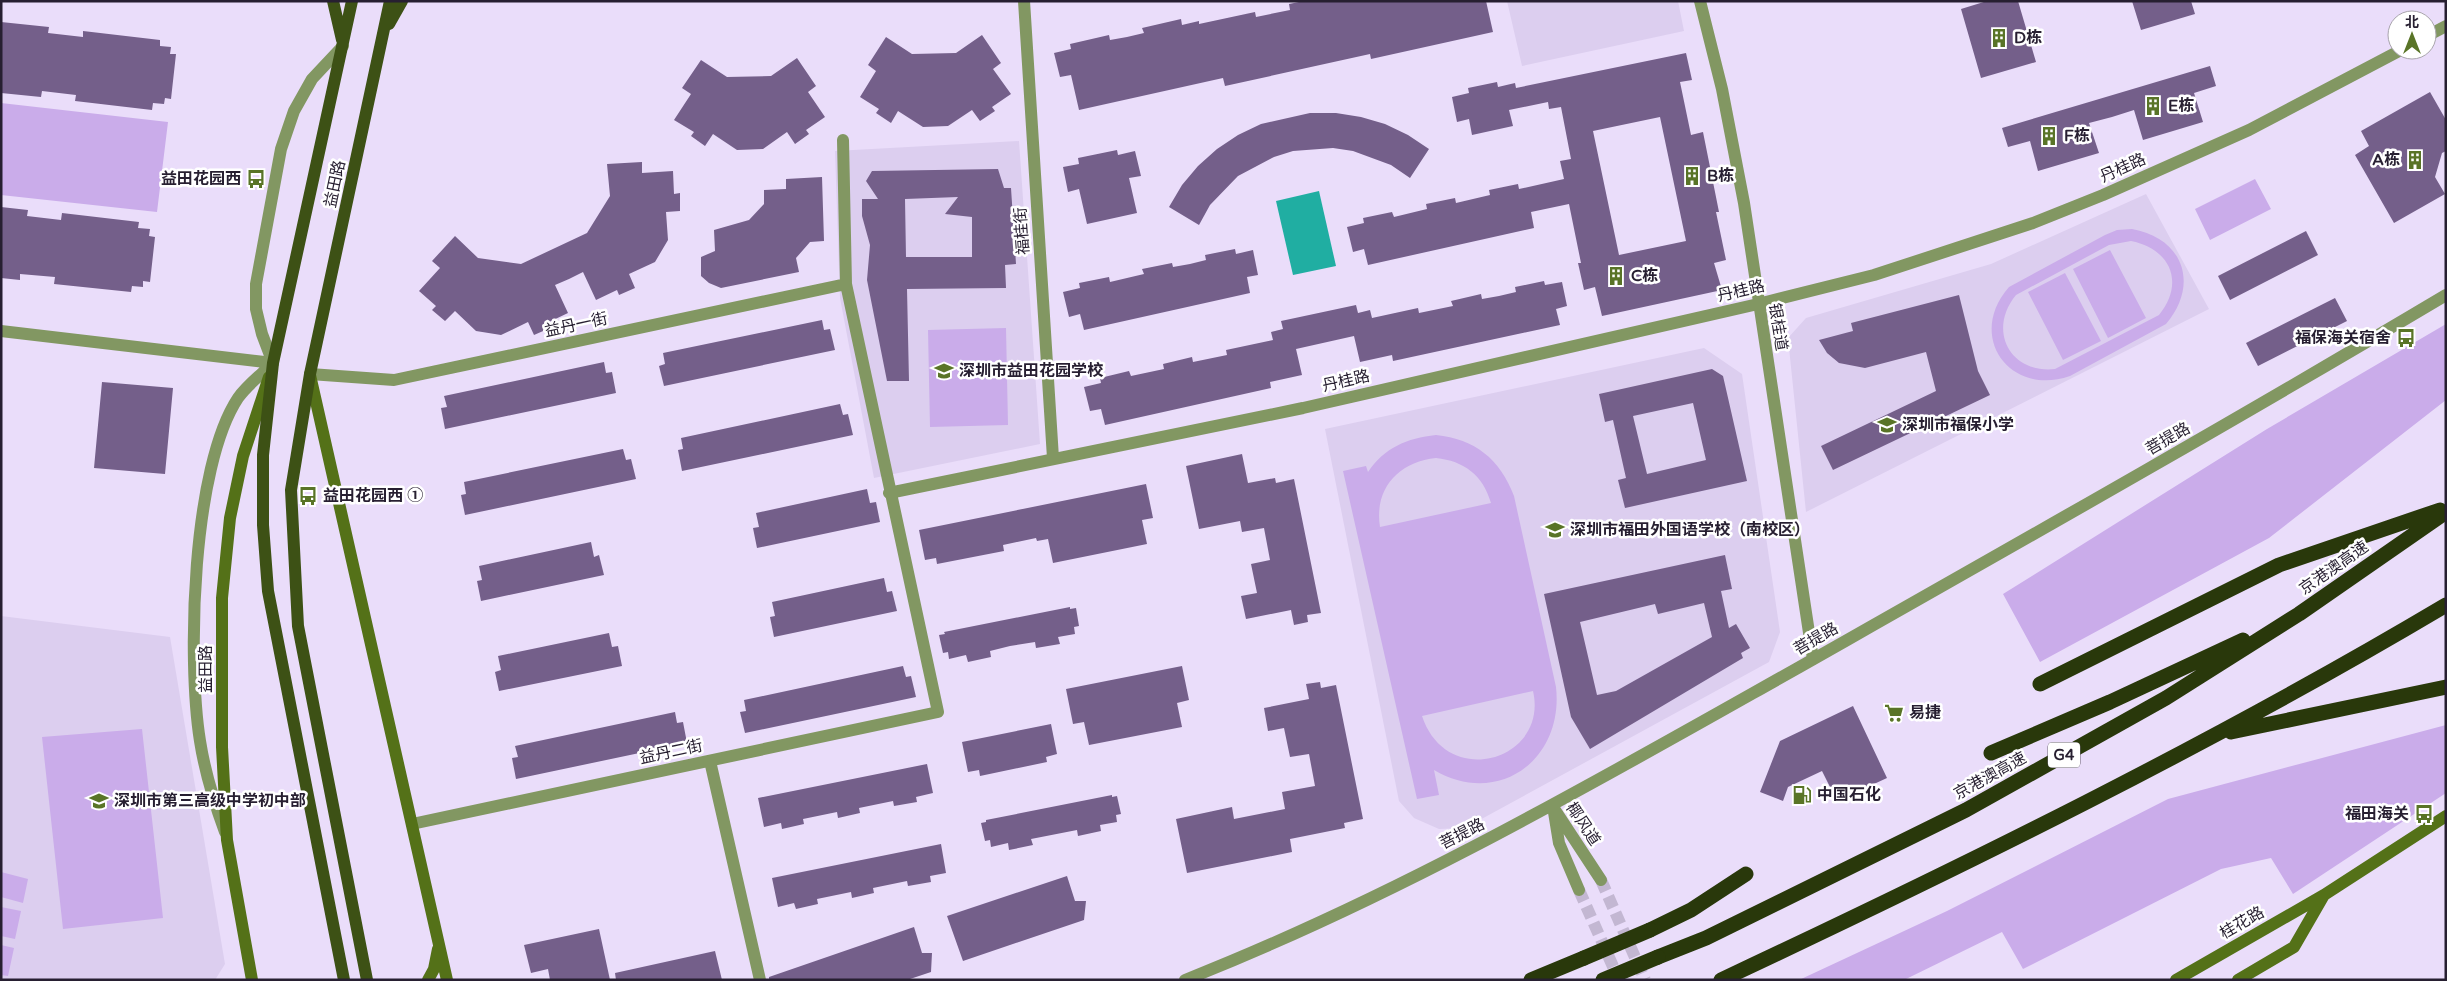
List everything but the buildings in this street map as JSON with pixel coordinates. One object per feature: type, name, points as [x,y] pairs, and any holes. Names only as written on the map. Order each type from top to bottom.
[{"type":"highway","points":[[2040,684],[2279,565],[2446,508]]},
{"type":"highway","name":"京港澳高速","points":[[1603,980],[1706,938],[1966,810],[2166,698],[2299,614],[2446,512]]},
{"type":"highway","points":[[1722,980],[2039,826],[2214,736],[2353,660],[2446,605]]},
{"type":"highway","points":[[1991,753],[2110,702],[2299,614]]},
{"type":"highway","points":[[2214,736],[2446,687]]},
{"type":"highway","points":[[1531,980],[1650,930],[1691,910],[1746,874]]},
{"type":"main road","points":[[333,1],[343,46]]},
{"type":"main road","name":"益田路","points":[[344,980],[268,591],[264,544],[263,455],[274,363],[290,277],[352,1]]},
{"type":"main road","name":"益田路","points":[[367,980],[298,626],[291,500],[294,466],[310,374],[390,1]]},
{"type":"main road","points":[[384,33],[402,1]]},
{"type":"main road","name":"益田路","points":[[251,973],[228,840],[222,747],[222,598],[230,518],[243,456],[274,363]]},
{"type":"main road","name":"益田路","points":[[310,374],[447,980]]},
{"type":"main road","name":"桂花路","points":[[2176,980],[2324,895],[2446,816]]},
{"type":"main road","name":"桂花路","points":[[2238,980],[2294,947],[2324,895]]},
{"type":"main road","points":[[428,980],[434,970],[439,943]]},
{"type":"main road","points":[[247,980],[251,973],[258,980]]},
{"type":"street","name":"福桂街","points":[[1024,1],[1053,458]]},
{"type":"street","name":"银桂道","points":[[1700,1],[1733,143],[1813,659]]},
{"type":"street","points":[[274,363],[262,334],[256,309],[256,284],[281,149],[294,110],[312,79],[343,46]]},
{"type":"street","name":"丹桂路","points":[[890,493],[1303,408],[1758,304],[1874,275],[2033,223],[2102,195],[2249,130],[2387,57]]},
{"type":"street","points":[[844,140],[846,284],[890,493]]},
{"type":"street","name":"益丹一街","points":[[310,374],[394,380],[846,284]]},
{"type":"street","name":"菩提路","points":[[1185,980],[1235,960],[1398,885],[1553,806],[2263,404],[2446,295]]},
{"type":"street","points":[[1,331],[274,363]]},
{"type":"street","points":[[228,840],[208,787],[194,697],[197,577],[201,524],[210,468],[220,434],[239,397],[274,363]]},
{"type":"street","name":"益丹二街","points":[[412,824],[938,712],[890,493]]},
{"type":"street","points":[[710,761],[760,980]]},
{"type":"street","name":"椰风道","points":[[1553,806],[1601,880]]},
{"type":"street","name":"椰风道","points":[[1553,806],[1559,843],[1579,890]]},
{"type":"shaded area","points":[[1507,1],[1678,1],[1684,31],[1522,66]]},
{"type":"shaded area","points":[[1,103],[168,122],[157,212],[1,195]]},
{"type":"shaded area","name":"深圳市益田花园学校","points":[[1019,141],[1040,444],[874,478],[840,298],[835,151]]},
{"type":"shaded area","points":[[2255,179],[2271,209],[2210,240],[2195,209]]},
{"type":"shaded area","points":[[1319,191],[1336,266],[1293,275],[1276,201]]},
{"type":"shaded area","name":"深圳市福保小学","points":[[2146,194],[2209,309],[1806,512],[1788,338],[1806,318],[1991,264]]},
{"type":"shaded area","points":[[2132,229],[2149,234],[2164,242],[2174,252],[2181,265],[2184,279],[2182,294],[2176,309],[2166,324],[2070,376],[2048,380],[2029,378],[2013,370],[2000,358],[1993,342],[1992,325],[1997,306],[2009,287],[2117,230]],"holes":[[[2131,241],[2156,251],[2170,269],[2171,291],[2167,303],[2159,315],[2055,369],[2039,369],[2015,357],[2008,347],[2004,335],[2004,322],[2008,308],[2016,295],[2109,245]]]},
{"type":"shaded area","points":[[2110,250],[2146,318],[2108,338],[2073,269]]},
{"type":"shaded area","points":[[2065,273],[2101,341],[2063,360],[2028,292]]},
{"type":"shaded area","points":[[2446,324],[2446,400],[2269,538],[2040,662],[2003,594],[2267,429]]},
{"type":"shaded area","points":[[1006,328],[1008,425],[930,427],[928,330]]},
{"type":"shaded area","name":"深圳市福田外国语学校（南校区）","points":[[1704,348],[1742,374],[1780,632],[1769,662],[1465,828],[1439,829],[1414,818],[1399,801],[1325,429]]},
{"type":"shaded area","points":[[1425,436],[1450,437],[1474,446],[1493,461],[1508,483],[1514,496],[1556,687],[1556,713],[1549,736],[1538,755],[1522,770],[1503,779],[1482,783],[1458,780],[1434,770],[1439,795],[1417,799],[1343,471],[1366,466],[1368,472],[1389,451],[1406,442]],"holes":[[[1436,458],[1455,462],[1471,471],[1483,485],[1491,503],[1380,527],[1379,513],[1381,501],[1385,490],[1392,480],[1410,465]],[[1533,691],[1534,715],[1526,735],[1512,749],[1493,758],[1472,759],[1452,753],[1435,739],[1422,716]]]},
{"type":"shaded area","name":"深圳市第三高级中学初中部","points":[[1,616],[170,637],[225,964],[215,980],[1,980]]},
{"type":"shaded area","points":[[2446,725],[2446,793],[2293,894],[2271,858],[2221,869],[2023,969],[2002,932],[1904,980],[1799,980],[1947,911],[2168,799]]},
{"type":"shaded area","points":[[142,729],[163,918],[63,929],[42,737]]},
{"type":"shaded area","points":[[1,872],[28,879],[23,903],[1,897]]},
{"type":"shaded area","points":[[1,907],[21,911],[15,939],[1,936]]},
{"type":"shaded area","points":[[1,945],[14,948],[8,976],[1,975]]},
{"type":"tunnel","points":[[1601,880],[1645,980]]},
{"type":"tunnel","points":[[1579,890],[1619,980]]},
{"type":"place","name":"D栋","points":[[1999,38]]},
{"type":"place","name":"E栋","points":[[2153,106]]},
{"type":"place","name":"F栋","points":[[2049,136]]},
{"type":"place","name":"A栋","points":[[2415,160]]},
{"type":"place","name":"B栋","points":[[1692,176]]},
{"type":"place","name":"益田花园西","points":[[256,179]]},
{"type":"place","name":"C栋","points":[[1616,276]]},
{"type":"place","name":"福保海关宿舍","points":[[2406,338]]},
{"type":"place","name":"深圳市益田花园学校","points":[[944,371]]},
{"type":"place","name":"深圳市福保小学","points":[[1887,425]]},
{"type":"place","name":"益田花园西 ①","points":[[308,496]]},
{"type":"place","name":"深圳市福田外国语学校（南校区）","points":[[1555,530]]},
{"type":"place","name":"易捷","points":[[1894,713]]},
{"type":"place","name":"中国石化","points":[[1802,795]]},
{"type":"place","name":"深圳市第三高级中学初中部","points":[[99,801]]},
{"type":"place","name":"福田海关","points":[[2424,814]]}]
